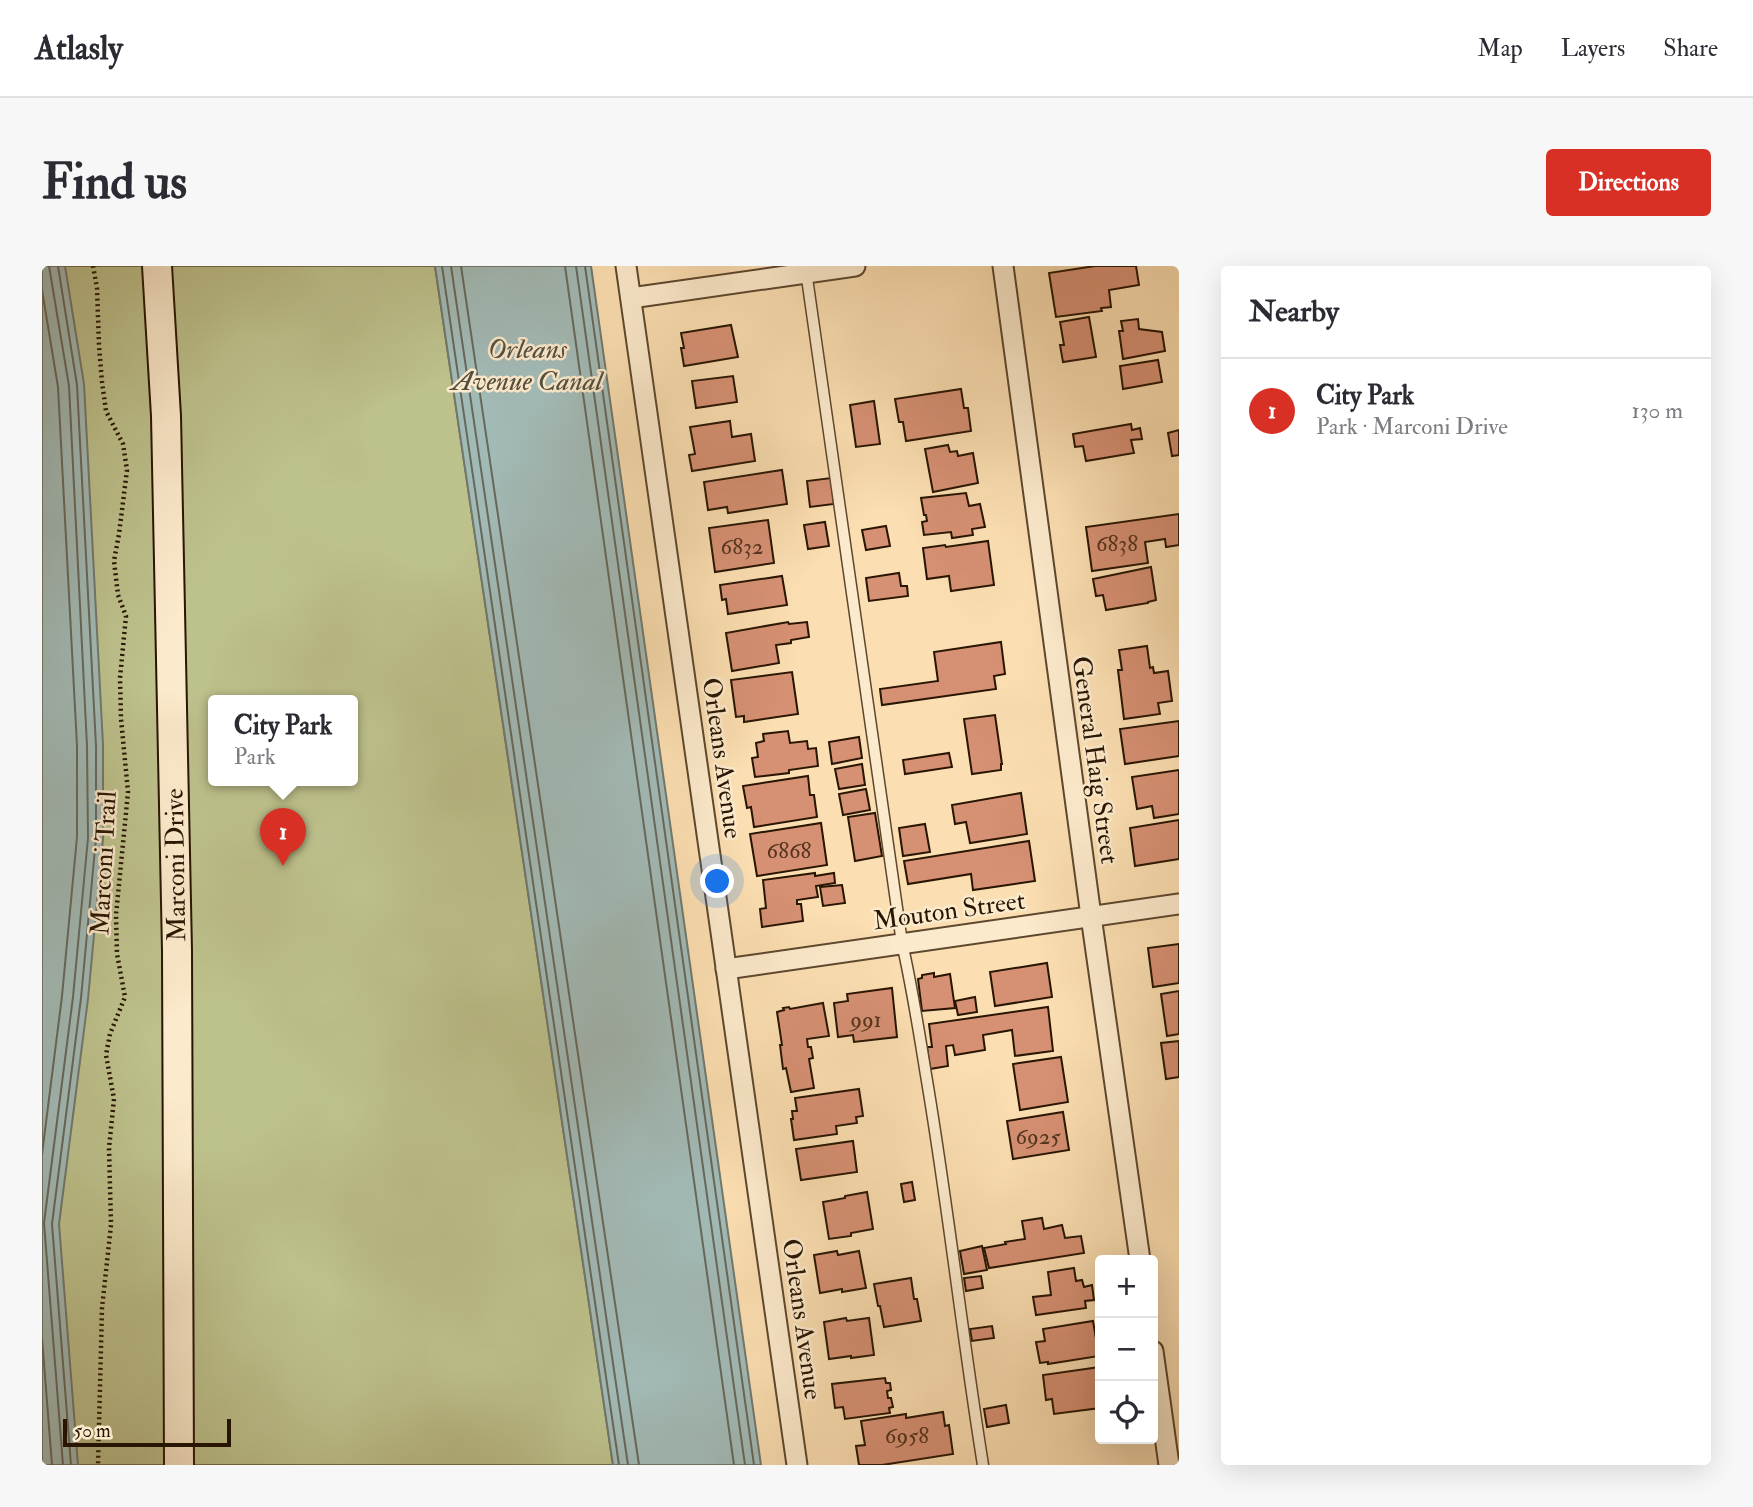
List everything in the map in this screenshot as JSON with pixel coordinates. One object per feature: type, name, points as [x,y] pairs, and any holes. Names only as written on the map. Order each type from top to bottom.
[{"type":"street","name":"Marconi Drive","points":[[157,266],[166,416],[177,951],[179,1465]]},
{"type":"street","name":"Orleans Avenue","points":[[626,266],[797,1465]]},
{"type":"street","points":[[631,298],[806,270],[855,266]]},
{"type":"street","name":"General Haig Street","points":[[1003,266],[1139,1255]]},
{"type":"street","name":"Mouton Street","points":[[726,969],[1179,904]]},
{"type":"street","points":[[1157,1381],[1169,1465]]},
{"type":"lane","points":[[806,270],[902,943],[934,1123],[983,1465]]},
{"type":"path","name":"Marconi Trail","points":[[93,266],[106,411],[123,444],[127,470],[114,561],[118,595],[126,616],[120,678],[128,792],[116,915],[117,954],[125,997],[110,1034],[106,1055],[114,1099],[109,1148],[111,1225],[102,1308],[98,1465]]},
{"type":"green space","points":[[42,266],[435,266],[613,1465],[42,1465]]},
{"type":"water","points":[[42,266],[65,266],[84,384],[103,745],[103,839],[88,999],[59,1224],[78,1465],[42,1465]]},
{"type":"water","name":"Orleans Avenue Canal","points":[[435,266],[591,266],[761,1465],[613,1465]]},
{"type":"building","points":[[1095,266],[1136,266],[1139,285],[1109,290],[1111,307],[1101,308],[1102,311],[1056,317],[1049,273]]},
{"type":"building","points":[[1089,317],[1096,357],[1063,362],[1060,345],[1064,345],[1060,322]]},
{"type":"building","points":[[1138,319],[1139,329],[1162,332],[1165,351],[1123,359],[1119,331],[1123,331],[1121,321]]},
{"type":"building","points":[[731,325],[738,357],[684,366],[681,333]]},
{"type":"building","points":[[1158,360],[1162,382],[1123,389],[1120,366]]},
{"type":"building","points":[[733,376],[737,402],[696,408],[692,381]]},
{"type":"building","points":[[961,389],[964,408],[968,408],[971,431],[906,441],[895,399]]},
{"type":"building","points":[[874,401],[880,444],[856,447],[850,405]]},
{"type":"building","points":[[730,421],[732,437],[751,434],[755,461],[692,471],[689,455],[695,454],[690,427]]},
{"type":"building","points":[[1131,424],[1132,430],[1140,428],[1142,439],[1131,440],[1134,453],[1086,461],[1083,446],[1075,447],[1073,434]]},
{"type":"building","points":[[1179,430],[1179,455],[1172,456],[1168,433]]},
{"type":"building","points":[[948,445],[950,452],[957,451],[958,456],[973,453],[978,483],[933,492],[925,449]]},
{"type":"building","points":[[782,470],[787,504],[728,513],[727,507],[708,510],[704,482]]},
{"type":"building","points":[[831,478],[834,504],[810,507],[807,481]]},
{"type":"building","points":[[966,493],[969,506],[980,504],[985,527],[972,529],[973,535],[952,538],[951,532],[924,535],[922,522],[927,521],[921,498]]},
{"type":"building","points":[[1179,514],[1179,545],[1166,547],[1165,539],[1145,542],[1148,563],[1092,571],[1086,527]]},
{"type":"building","points":[[768,520],[774,563],[715,572],[709,528]]},
{"type":"building","points":[[825,522],[829,546],[808,549],[804,525]]},
{"type":"building","points":[[886,526],[890,546],[866,550],[862,530]]},
{"type":"building","points":[[988,541],[994,585],[951,591],[949,576],[927,579],[923,548]]},
{"type":"building","points":[[1151,567],[1156,600],[1106,610],[1103,595],[1096,596],[1093,579]]},
{"type":"building","points":[[899,573],[901,586],[907,586],[908,596],[869,601],[866,578]]},
{"type":"building","points":[[782,576],[787,605],[728,614],[720,585]]},
{"type":"building","points":[[788,622],[807,622],[809,637],[776,645],[779,663],[732,671],[726,633]]},
{"type":"building","points":[[1001,642],[1005,674],[994,676],[996,689],[882,705],[880,689],[938,681],[934,652]]},
{"type":"building","points":[[1147,646],[1150,668],[1153,667],[1154,673],[1168,671],[1172,701],[1158,703],[1160,714],[1124,719],[1118,670],[1122,670],[1119,650]]},
{"type":"building","points":[[792,672],[798,714],[744,722],[744,716],[736,717],[731,680]]},
{"type":"building","points":[[995,715],[1001,770],[972,774],[964,719]]},
{"type":"building","points":[[1179,721],[1179,756],[1125,764],[1120,729]]},
{"type":"building","points":[[788,731],[790,743],[807,741],[808,749],[816,748],[818,766],[755,777],[752,758],[758,757],[756,743],[764,741],[763,734]]},
{"type":"building","points":[[859,737],[862,758],[832,764],[829,742]]},
{"type":"building","points":[[949,753],[952,767],[905,774],[903,760]]},
{"type":"building","points":[[862,764],[865,785],[839,789],[835,769]]},
{"type":"building","points":[[1179,770],[1179,814],[1154,818],[1152,806],[1137,809],[1132,777]]},
{"type":"building","points":[[808,776],[810,795],[814,795],[817,817],[754,827],[751,807],[747,808],[743,786]]},
{"type":"building","points":[[866,789],[870,810],[843,815],[839,794]]},
{"type":"building","points":[[1021,793],[1027,834],[970,843],[966,822],[955,824],[952,805]]},
{"type":"building","points":[[875,813],[882,856],[855,861],[848,817]]},
{"type":"building","points":[[1179,820],[1179,859],[1135,866],[1130,828]]},
{"type":"building","points":[[821,823],[827,865],[757,876],[750,834]]},
{"type":"building","points":[[925,824],[930,852],[903,856],[899,828]]},
{"type":"building","points":[[1029,841],[1035,881],[973,890],[971,874],[908,884],[904,861]]},
{"type":"building","points":[[815,873],[815,876],[834,873],[835,883],[816,886],[818,897],[797,900],[797,904],[801,904],[803,921],[762,927],[760,909],[766,908],[763,880]]},
{"type":"building","points":[[842,885],[845,903],[823,906],[820,887]]},
{"type":"building","points":[[1179,944],[1179,983],[1153,987],[1148,948]]},
{"type":"building","points":[[1047,963],[1052,997],[995,1006],[990,972]]},
{"type":"building","points":[[934,973],[934,977],[950,974],[955,1008],[922,1011],[918,979],[922,978],[922,975]]},
{"type":"building","points":[[892,988],[897,1037],[854,1042],[853,1035],[838,1037],[834,1003],[848,1001],[847,994]]},
{"type":"building","points":[[1179,991],[1179,1034],[1167,1036],[1161,994]]},
{"type":"building","points":[[975,997],[977,1012],[958,1015],[955,1001]]},
{"type":"building","points":[[823,1003],[829,1036],[807,1039],[813,1058],[809,1059],[814,1088],[791,1092],[786,1068],[783,1069],[777,1012],[784,1010],[783,1008]]},
{"type":"building","points":[[1048,1007],[1053,1051],[1015,1056],[1012,1030],[983,1035],[985,1050],[955,1055],[953,1045],[946,1046],[948,1066],[930,1069],[927,1047],[932,1047],[929,1024]]},
{"type":"building","points":[[1179,1041],[1179,1077],[1166,1079],[1161,1043]]},
{"type":"building","points":[[1061,1057],[1068,1102],[1020,1110],[1013,1064]]},
{"type":"building","points":[[859,1089],[863,1116],[856,1117],[857,1123],[836,1126],[837,1134],[794,1140],[791,1119],[792,1111],[797,1111],[795,1098]]},
{"type":"building","points":[[1063,1112],[1069,1150],[1013,1159],[1007,1121]]},
{"type":"building","points":[[853,1141],[857,1172],[801,1180],[796,1149]]},
{"type":"building","points":[[912,1182],[915,1200],[904,1202],[901,1184]]},
{"type":"building","points":[[867,1192],[873,1229],[829,1239],[823,1202]]},
{"type":"building","points":[[1042,1218],[1044,1229],[1062,1225],[1065,1238],[1081,1236],[1084,1253],[989,1268],[984,1248],[1025,1239],[1022,1221]]},
{"type":"building","points":[[982,1246],[987,1270],[964,1274],[960,1251]]},
{"type":"building","points":[[837,1251],[838,1255],[859,1251],[866,1288],[820,1293],[814,1255]]},
{"type":"building","points":[[1074,1268],[1076,1281],[1082,1280],[1084,1287],[1092,1285],[1094,1300],[1085,1301],[1086,1308],[1036,1315],[1033,1297],[1051,1295],[1048,1272]]},
{"type":"building","points":[[981,1276],[983,1288],[966,1291],[964,1278]]},
{"type":"building","points":[[911,1278],[921,1321],[884,1327],[874,1284]]},
{"type":"building","points":[[846,1318],[847,1321],[869,1318],[874,1355],[829,1359],[824,1322]]},
{"type":"building","points":[[1093,1321],[1095,1357],[1040,1363],[1036,1342],[1045,1341],[1043,1329]]},
{"type":"building","points":[[992,1326],[994,1338],[972,1341],[970,1329]]},
{"type":"building","points":[[1095,1368],[1095,1409],[1054,1414],[1052,1399],[1046,1400],[1043,1375]]},
{"type":"building","points":[[885,1378],[886,1383],[890,1383],[891,1390],[887,1391],[893,1407],[889,1408],[890,1413],[845,1419],[843,1407],[835,1408],[832,1384]]},
{"type":"building","points":[[1006,1405],[1009,1423],[987,1427],[984,1409]]},
{"type":"building","points":[[943,1412],[945,1426],[949,1425],[953,1454],[882,1465],[859,1465],[856,1446],[865,1445],[861,1421]]},
{"type":"place","name":"City Park","points":[[283,866]]}]
